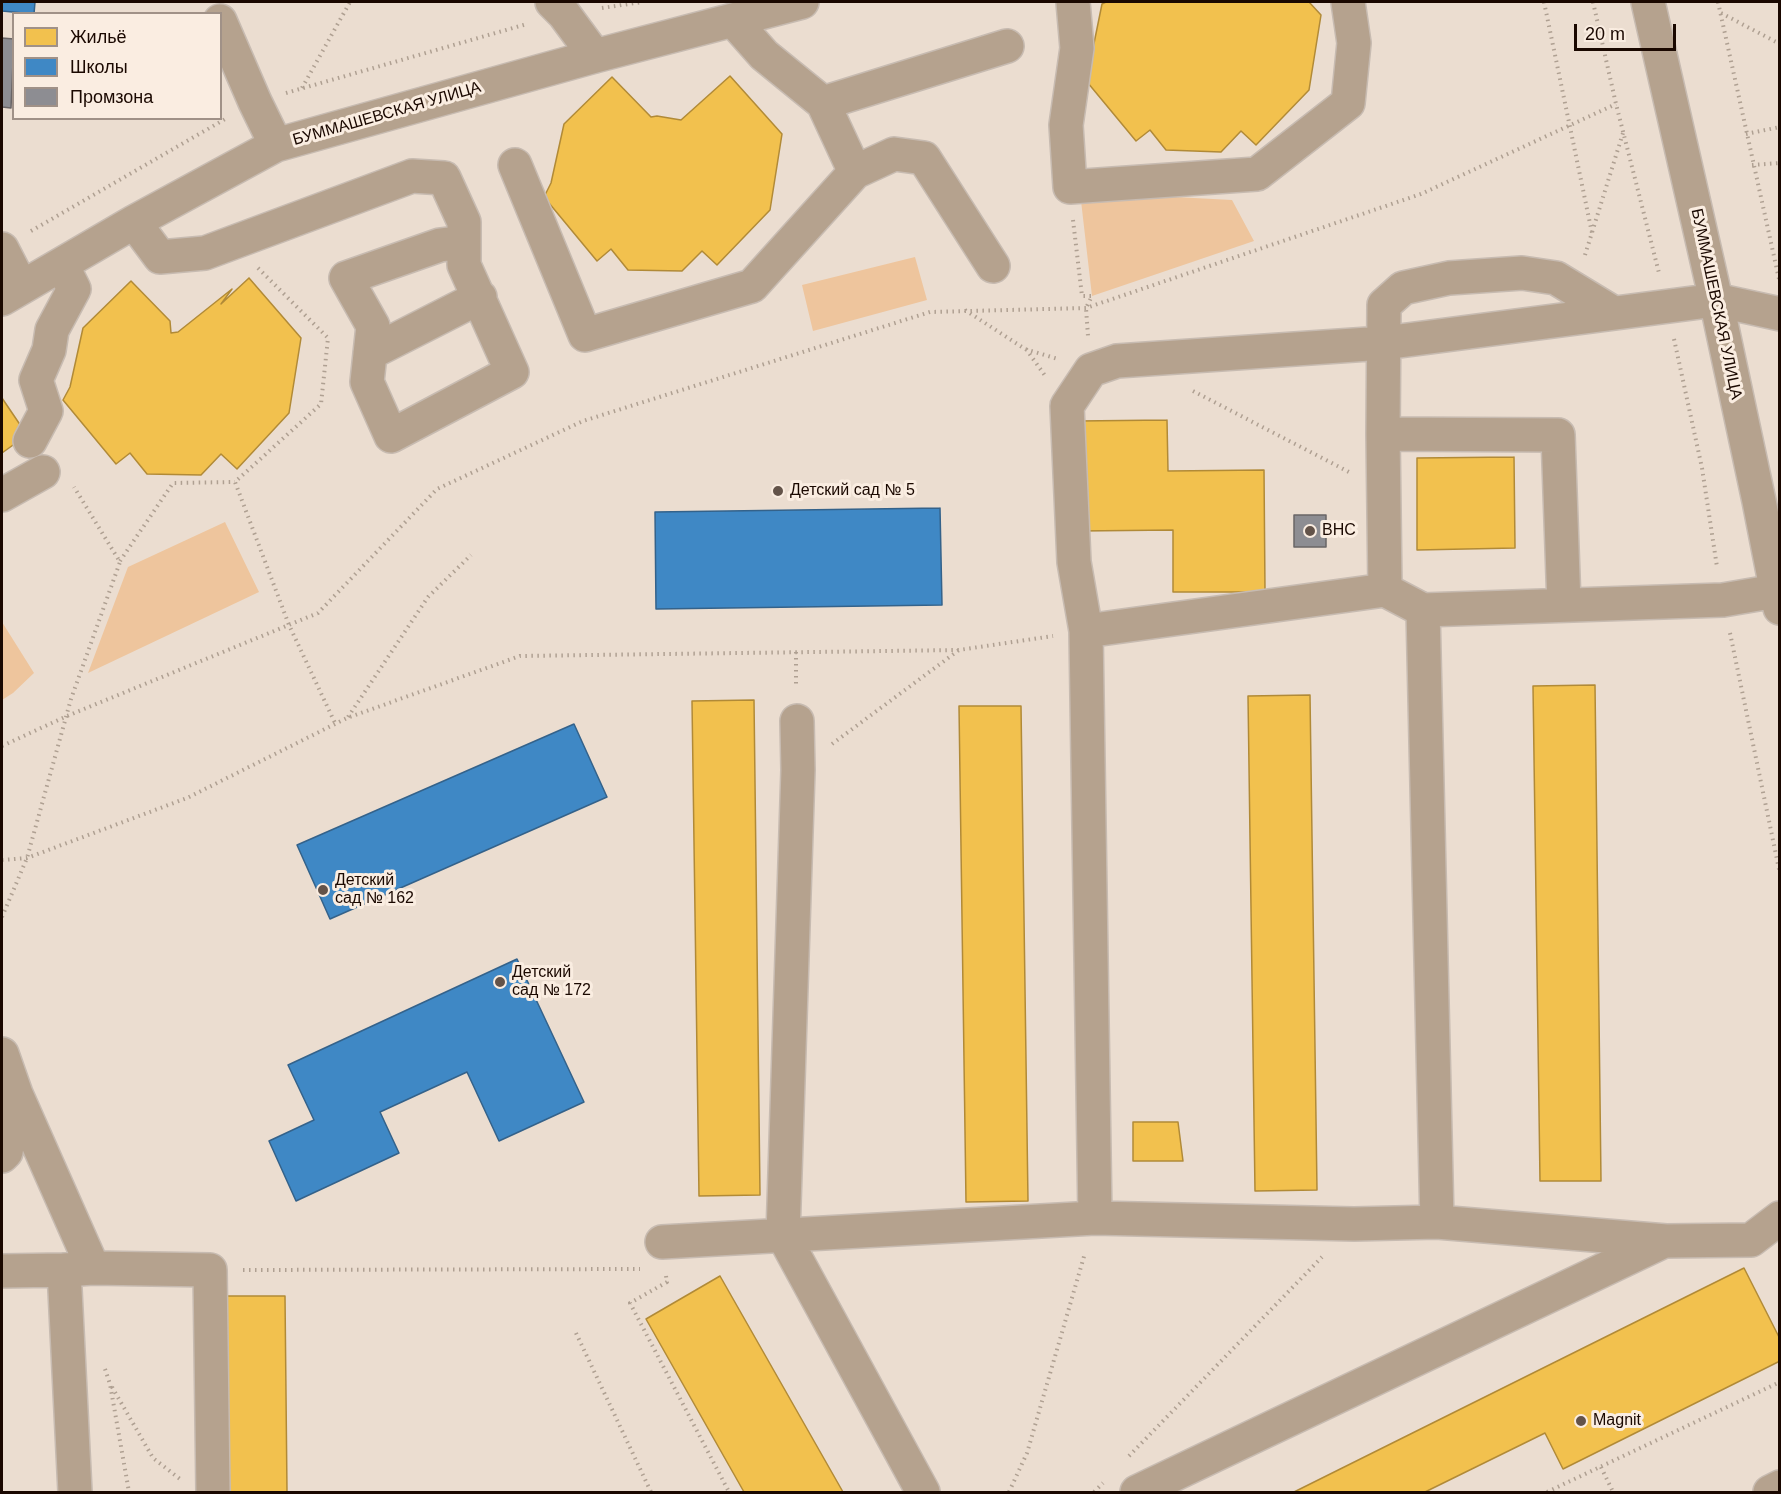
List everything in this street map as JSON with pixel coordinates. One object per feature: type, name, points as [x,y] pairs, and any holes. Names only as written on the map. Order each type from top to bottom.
[{"type":"street","name":"БУММАШЕВСКАЯ УЛИЦА","points":[[11,293],[134,222],[276,145],[595,56],[802,2]]},
{"type":"street","points":[[1073,2],[1077,48],[1066,125],[1070,187],[1257,174],[1348,103],[1354,43],[1348,2]]},
{"type":"street","name":"БУММАШЕВСКАЯ УЛИЦА","points":[[1648,2],[1716,300],[1769,499],[1778,600]]},
{"type":"street","points":[[562,6],[595,56]]},
{"type":"street","points":[[733,20],[764,55],[823,103],[855,172]]},
{"type":"street","points":[[222,25],[276,145]]},
{"type":"street","points":[[823,103],[1007,46]]},
{"type":"street","points":[[515,165],[585,335],[752,286],[855,172],[894,154],[924,158],[993,266]]},
{"type":"street","points":[[134,222],[160,257],[205,253],[412,176],[444,178],[464,222],[464,242],[464,265],[512,372],[391,436],[367,382],[373,326],[346,278],[440,245],[464,242]]},
{"type":"street","points":[[2,249],[11,293]]},
{"type":"street","points":[[30,441],[46,411],[36,380],[49,350],[52,330],[74,289],[62,265]]},
{"type":"street","points":[[1385,590],[1384,305],[1403,288],[1449,278],[1522,273],[1556,278],[1612,312]]},
{"type":"street","points":[[370,352],[480,297]]},
{"type":"street","points":[[1095,1218],[1086,631],[1074,562],[1067,406],[1091,370],[1116,361],[1384,343],[1716,300],[1779,314]]},
{"type":"street","points":[[1383,434],[1558,435],[1564,605]]},
{"type":"street","points":[[2,495],[43,472]]},
{"type":"street","points":[[1086,631],[1385,590],[1423,610],[1778,600]]},
{"type":"street","points":[[1423,610],[1437,1222]]},
{"type":"street","points":[[796,720],[798,770],[783,1235],[922,1492]]},
{"type":"street","points":[[2,1054],[78,1269],[75,1492]]},
{"type":"street","points":[[2,1156],[6,1152],[16,1094]]},
{"type":"street","points":[[662,1242],[1095,1218],[1354,1224],[1437,1222],[1666,1241],[1751,1240],[1779,1218]]},
{"type":"street","points":[[1123,1484],[1666,1241]]},
{"type":"street","points":[[2,1272],[78,1269],[210,1270],[202,1488]]},
{"type":"street","points":[[1770,1492],[1779,1487]]},
{"type":"path","points":[[302,88],[350,2]]},
{"type":"path","points":[[1544,2],[1592,233]]},
{"type":"path","points":[[1593,2],[1623,133],[1667,306],[1702,468],[1722,600],[1779,874]]},
{"type":"path","points":[[1718,2],[1779,283]]},
{"type":"path","points":[[1720,13],[1779,44]]},
{"type":"path","points":[[2,746],[67,716],[318,613],[437,489],[583,422],[930,312],[1086,308],[1421,194],[1616,104]]},
{"type":"path","points":[[1746,134],[1779,128]]},
{"type":"path","points":[[1574,289],[1623,133]]},
{"type":"path","points":[[1752,165],[1779,164]]},
{"type":"path","points":[[965,310],[1025,349],[1091,370],[1086,308],[1092,296],[1082,296],[1070,187]]},
{"type":"path","points":[[2,916],[27,858],[71,699],[120,562],[173,483],[235,482],[321,404],[328,338],[258,268],[236,242]]},
{"type":"path","points":[[1185,387],[1384,490]]},
{"type":"path","points":[[235,482],[289,625],[335,723]]},
{"type":"path","points":[[72,485],[120,562]]},
{"type":"path","points":[[347,718],[428,597],[471,555]]},
{"type":"path","points":[[2,860],[27,858],[187,798],[335,723],[520,656],[959,650],[1086,631]]},
{"type":"path","points":[[798,770],[959,650]]},
{"type":"path","points":[[1009,1492],[1027,1453],[1095,1218]]},
{"type":"path","points":[[1127,1459],[1354,1224]]},
{"type":"path","points":[[210,1270],[641,1269]]},
{"type":"path","points":[[630,1303],[729,1492]]},
{"type":"path","points":[[576,1333],[651,1492]]},
{"type":"path","points":[[104,1366],[110,1384],[129,1492]]},
{"type":"path","points":[[1548,1492],[1779,1382]]},
{"type":"path","points":[[110,1384],[153,1458],[180,1479],[202,1488]]},
{"type":"path","points":[[1600,1467],[1613,1492]]},
{"type":"path","points":[[1094,1492],[1123,1484]]},
{"type":"shaded area","points":[[1080,192],[1232,200],[1254,241],[1092,296]]},
{"type":"shaded area","points":[[915,257],[927,300],[813,331],[802,285]]},
{"type":"shaded area","points":[[225,522],[259,592],[88,673],[128,567]]},
{"type":"shaded area","points":[[2,622],[34,673],[2,700]]},
{"type":"building: Жильё","points":[[1106,2],[1309,2],[1321,15],[1309,90],[1256,145],[1241,131],[1221,152],[1166,150],[1150,130],[1136,141],[1083,77],[1090,63],[1102,4]]},
{"type":"building: Жильё","points":[[730,76],[782,134],[770,210],[717,265],[702,251],[682,271],[628,270],[611,249],[597,261],[544,197],[551,183],[564,124],[612,77],[651,117],[681,120]]},
{"type":"building: Жильё","points":[[249,278],[301,338],[289,413],[237,469],[221,454],[201,475],[147,474],[130,453],[116,464],[63,400],[70,387],[83,328],[131,281],[170,321],[171,333],[178,332],[232,289],[221,304]]},
{"type":"building: Жильё","points":[[2,398],[27,435],[2,453]]},
{"type":"building: Жильё","points":[[1167,420],[1168,471],[1264,470],[1265,592],[1173,592],[1173,530],[1080,531],[1078,421]]},
{"type":"building: Жильё","points":[[1514,457],[1515,548],[1417,550],[1417,458]]},
{"type":"building: Жильё","points":[[1595,685],[1601,1181],[1540,1181],[1533,686]]},
{"type":"building: Жильё","points":[[1310,695],[1317,1190],[1255,1191],[1248,696]]},
{"type":"building: Жильё","points":[[754,700],[760,1195],[699,1196],[692,701]]},
{"type":"building: Жильё","points":[[959,706],[1021,706],[1028,1201],[966,1202]]},
{"type":"building: Жильё","points":[[1133,1122],[1178,1122],[1183,1161],[1133,1161]]},
{"type":"building: Жильё","points":[[1744,1268],[1780,1339],[1780,1361],[1563,1469],[1545,1433],[1425,1492],[1294,1492]]},
{"type":"building: Жильё","points":[[720,1276],[843,1492],[744,1492],[646,1319]]},
{"type":"building: Жильё","points":[[223,1296],[285,1296],[287,1492],[226,1492]]},
{"type":"building: Школы","points":[[2,2],[35,2],[34,12],[2,11]]},
{"type":"building: Школы","points":[[940,508],[942,605],[656,609],[655,512]]},
{"type":"building: Школы","points":[[574,724],[607,797],[330,919],[297,845]]},
{"type":"building: Школы","points":[[517,959],[584,1102],[499,1141],[467,1072],[380,1112],[399,1153],[296,1201],[269,1141],[314,1120],[288,1065]]},
{"type":"building: Промзона","points":[[2,38],[12,39],[12,85],[11,108],[2,107]]},
{"type":"building: Промзона","name":"ВНС","points":[[1294,515],[1326,515],[1326,547],[1294,547]]},
{"type":"place","name":"Детский сад № 5","points":[[778,491]]},
{"type":"place","name":"ВНС","points":[[1310,531]]},
{"type":"place","name":"Детский сад № 162","points":[[323,890]]},
{"type":"place","name":"Детский сад № 172","points":[[500,982]]},
{"type":"place","name":"Magnit","points":[[1581,1421]]}]
